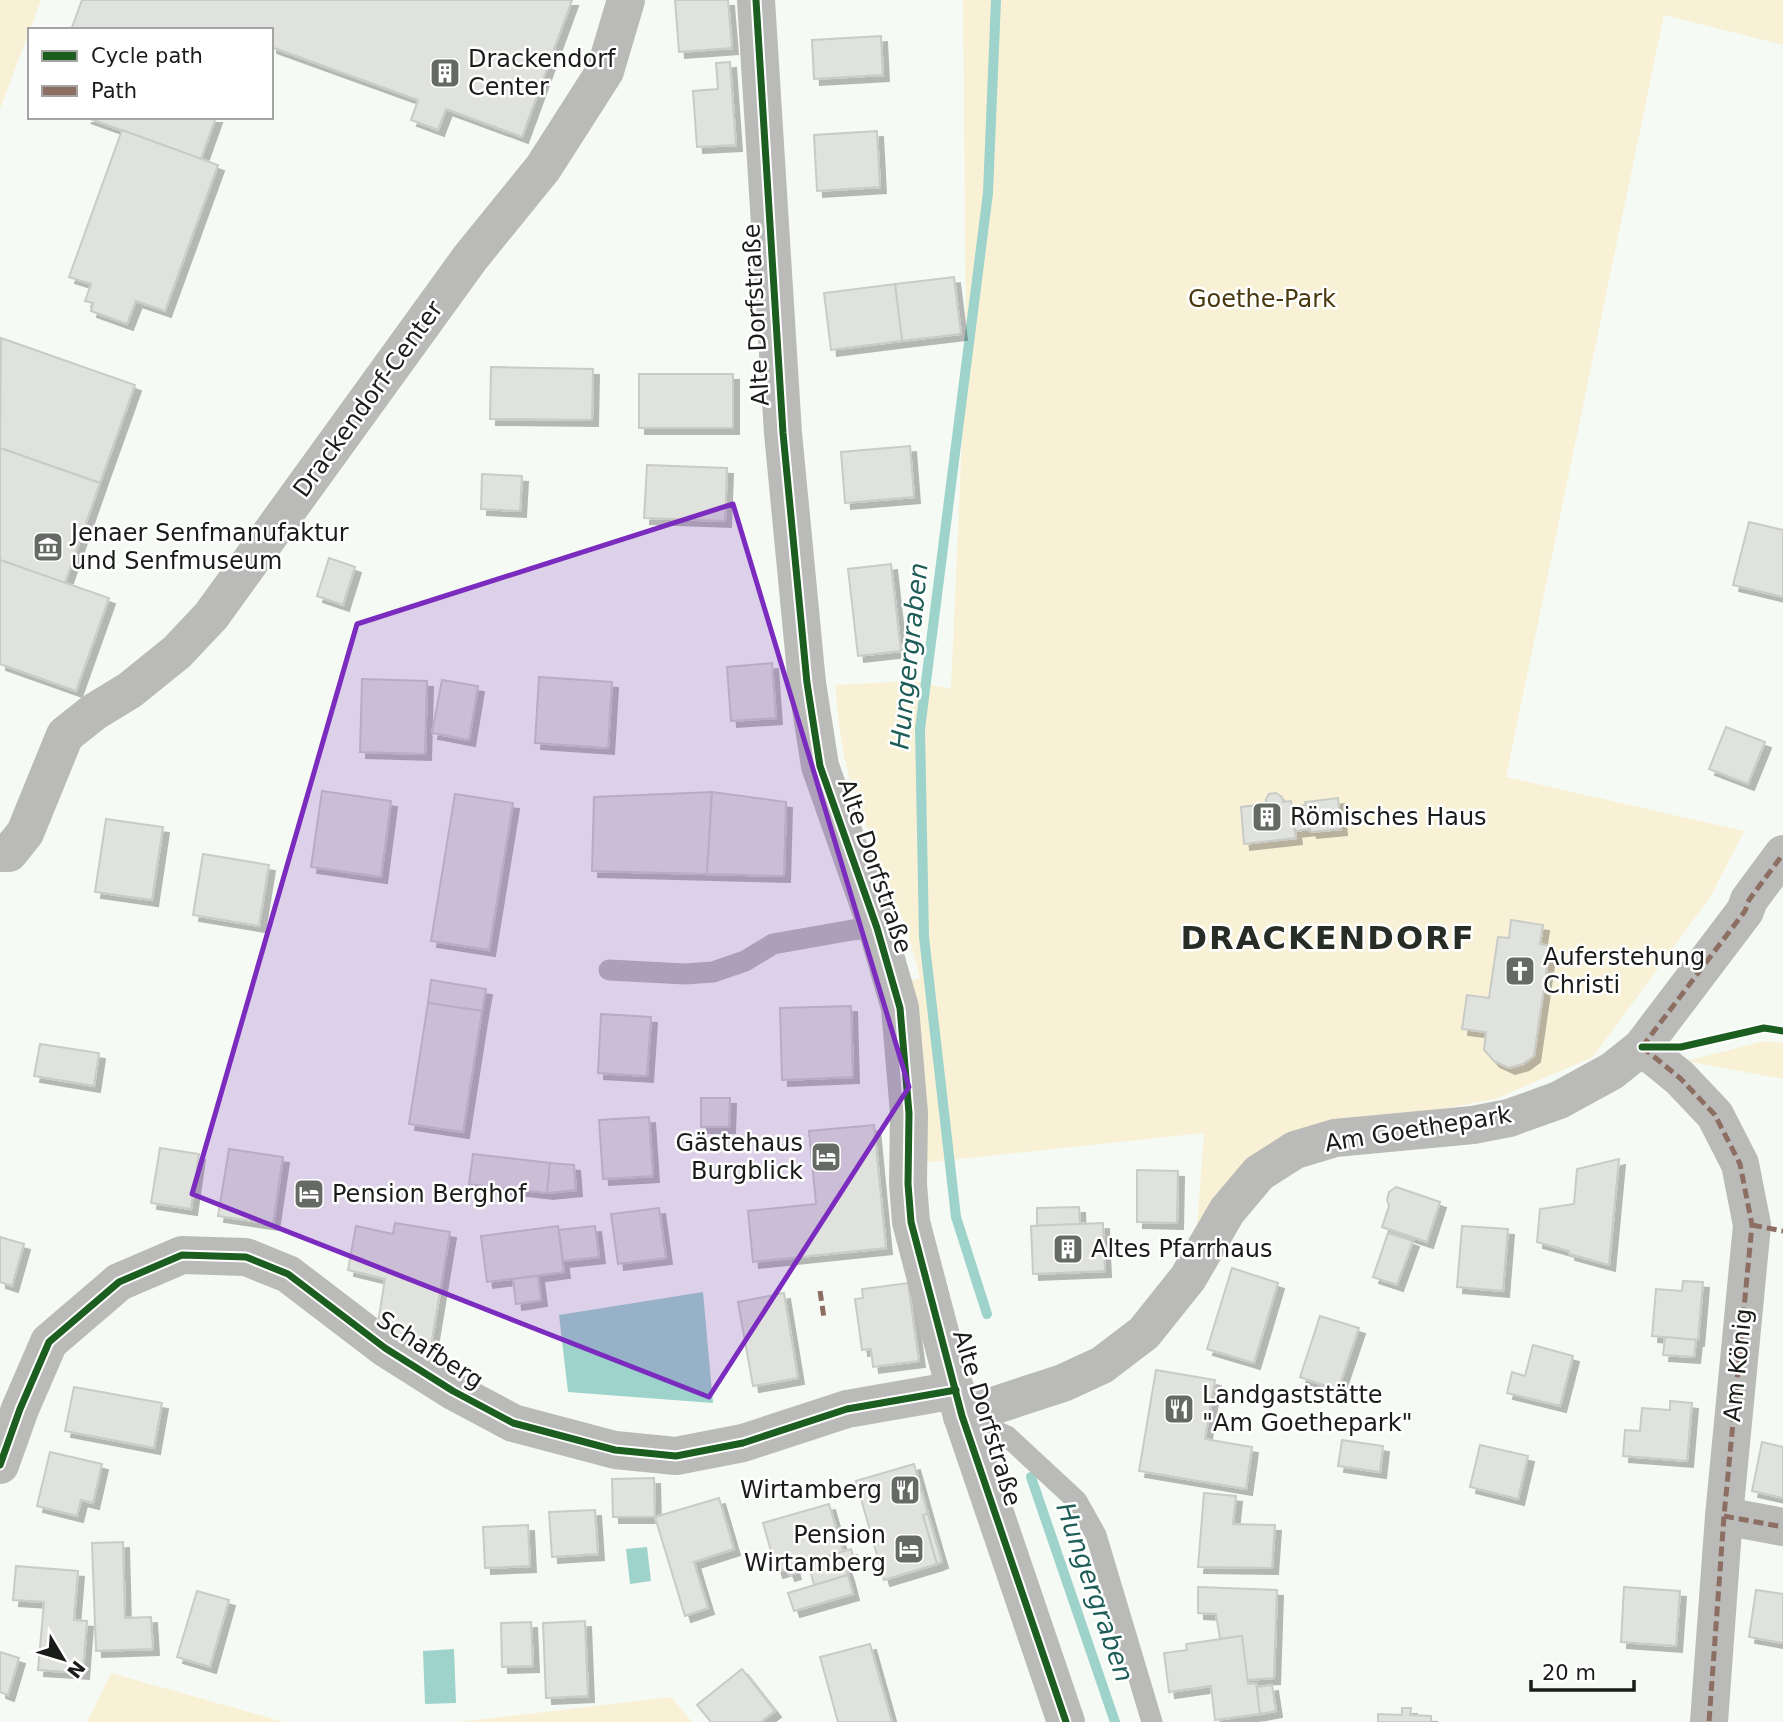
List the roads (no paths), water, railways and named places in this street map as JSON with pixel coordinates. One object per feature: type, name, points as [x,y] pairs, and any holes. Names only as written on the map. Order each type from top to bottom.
[{"type":"street","name":"Drackendorf-Center","points":[[12,843],[65,735],[94,712],[130,690],[177,652],[211,616],[470,258],[543,168],[605,71],[626,0]]},
{"type":"street","name":"Alte Dorfstraße","points":[[756,0],[783,433],[807,683],[820,766],[877,928],[900,1008],[909,1113],[908,1184],[911,1222],[959,1403],[1066,1722]]},
{"type":"street","name":"Am Goethepark","points":[[959,1403],[1063,1383],[1102,1365],[1144,1333],[1188,1278],[1227,1210],[1259,1173],[1295,1150],[1335,1138],[1473,1125],[1509,1118],[1559,1100],[1612,1071],[1642,1047],[1745,911],[1749,900],[1783,853]]},
{"type":"street","name":"Am König","points":[[1642,1047],[1680,1078],[1715,1115],[1740,1164],[1767,1228],[1724,1516],[1709,1722]]},
{"type":"street","name":"Schafberg","points":[[0,1465],[20,1409],[49,1342],[119,1282],[182,1255],[246,1256],[288,1274],[385,1348],[453,1391],[513,1423],[615,1450],[676,1456],[743,1443],[847,1409],[959,1403]]},
{"type":"street","points":[[1724,1516],[1783,1527]]},
{"type":"lane","points":[[609,970],[685,974],[713,972],[744,961],[773,944],[877,928]]},
{"type":"lane","points":[[959,1403],[1007,1436],[1077,1501],[1096,1535],[1152,1722]]},
{"type":"water","points":[[703,1292],[713,1403],[568,1392],[559,1315]]},
{"type":"water","points":[[647,1547],[651,1581],[630,1584],[626,1549]]},
{"type":"water","points":[[454,1649],[456,1703],[425,1704],[423,1651]]},
{"type":"waterway","name":"Hungergraben","points":[[987,1314],[956,1217],[924,937],[920,729],[988,193],[996,0]]},
{"type":"waterway","name":"Hungergraben","points":[[1031,1477],[1115,1722]]},
{"type":"place","name":"Drackendorf Center","points":[[445,73]]},
{"type":"place","name":"Jenaer Senfmanufaktur und Senfmuseum","points":[[48,547]]},
{"type":"place","name":"Römisches Haus","points":[[1267,817]]},
{"type":"place","name":"Auferstehung Christi","points":[[1520,971]]},
{"type":"place","name":"Gästehaus Burgblick","points":[[826,1157]]},
{"type":"place","name":"Pension Berghof","points":[[309,1194]]},
{"type":"place","name":"Altes Pfarrhaus","points":[[1068,1249]]},
{"type":"place","name":"Landgaststätte \"Am Goethepark\"","points":[[1179,1409]]},
{"type":"place","name":"Wirtamberg","points":[[905,1490]]},
{"type":"place","name":"Pension Wirtamberg","points":[[909,1549]]},
{"type":"district","name":"DRACKENDORF","points":[[1328,938]]},
{"type":"park label","name":"Goethe-Park","points":[[1262,299]]}]
